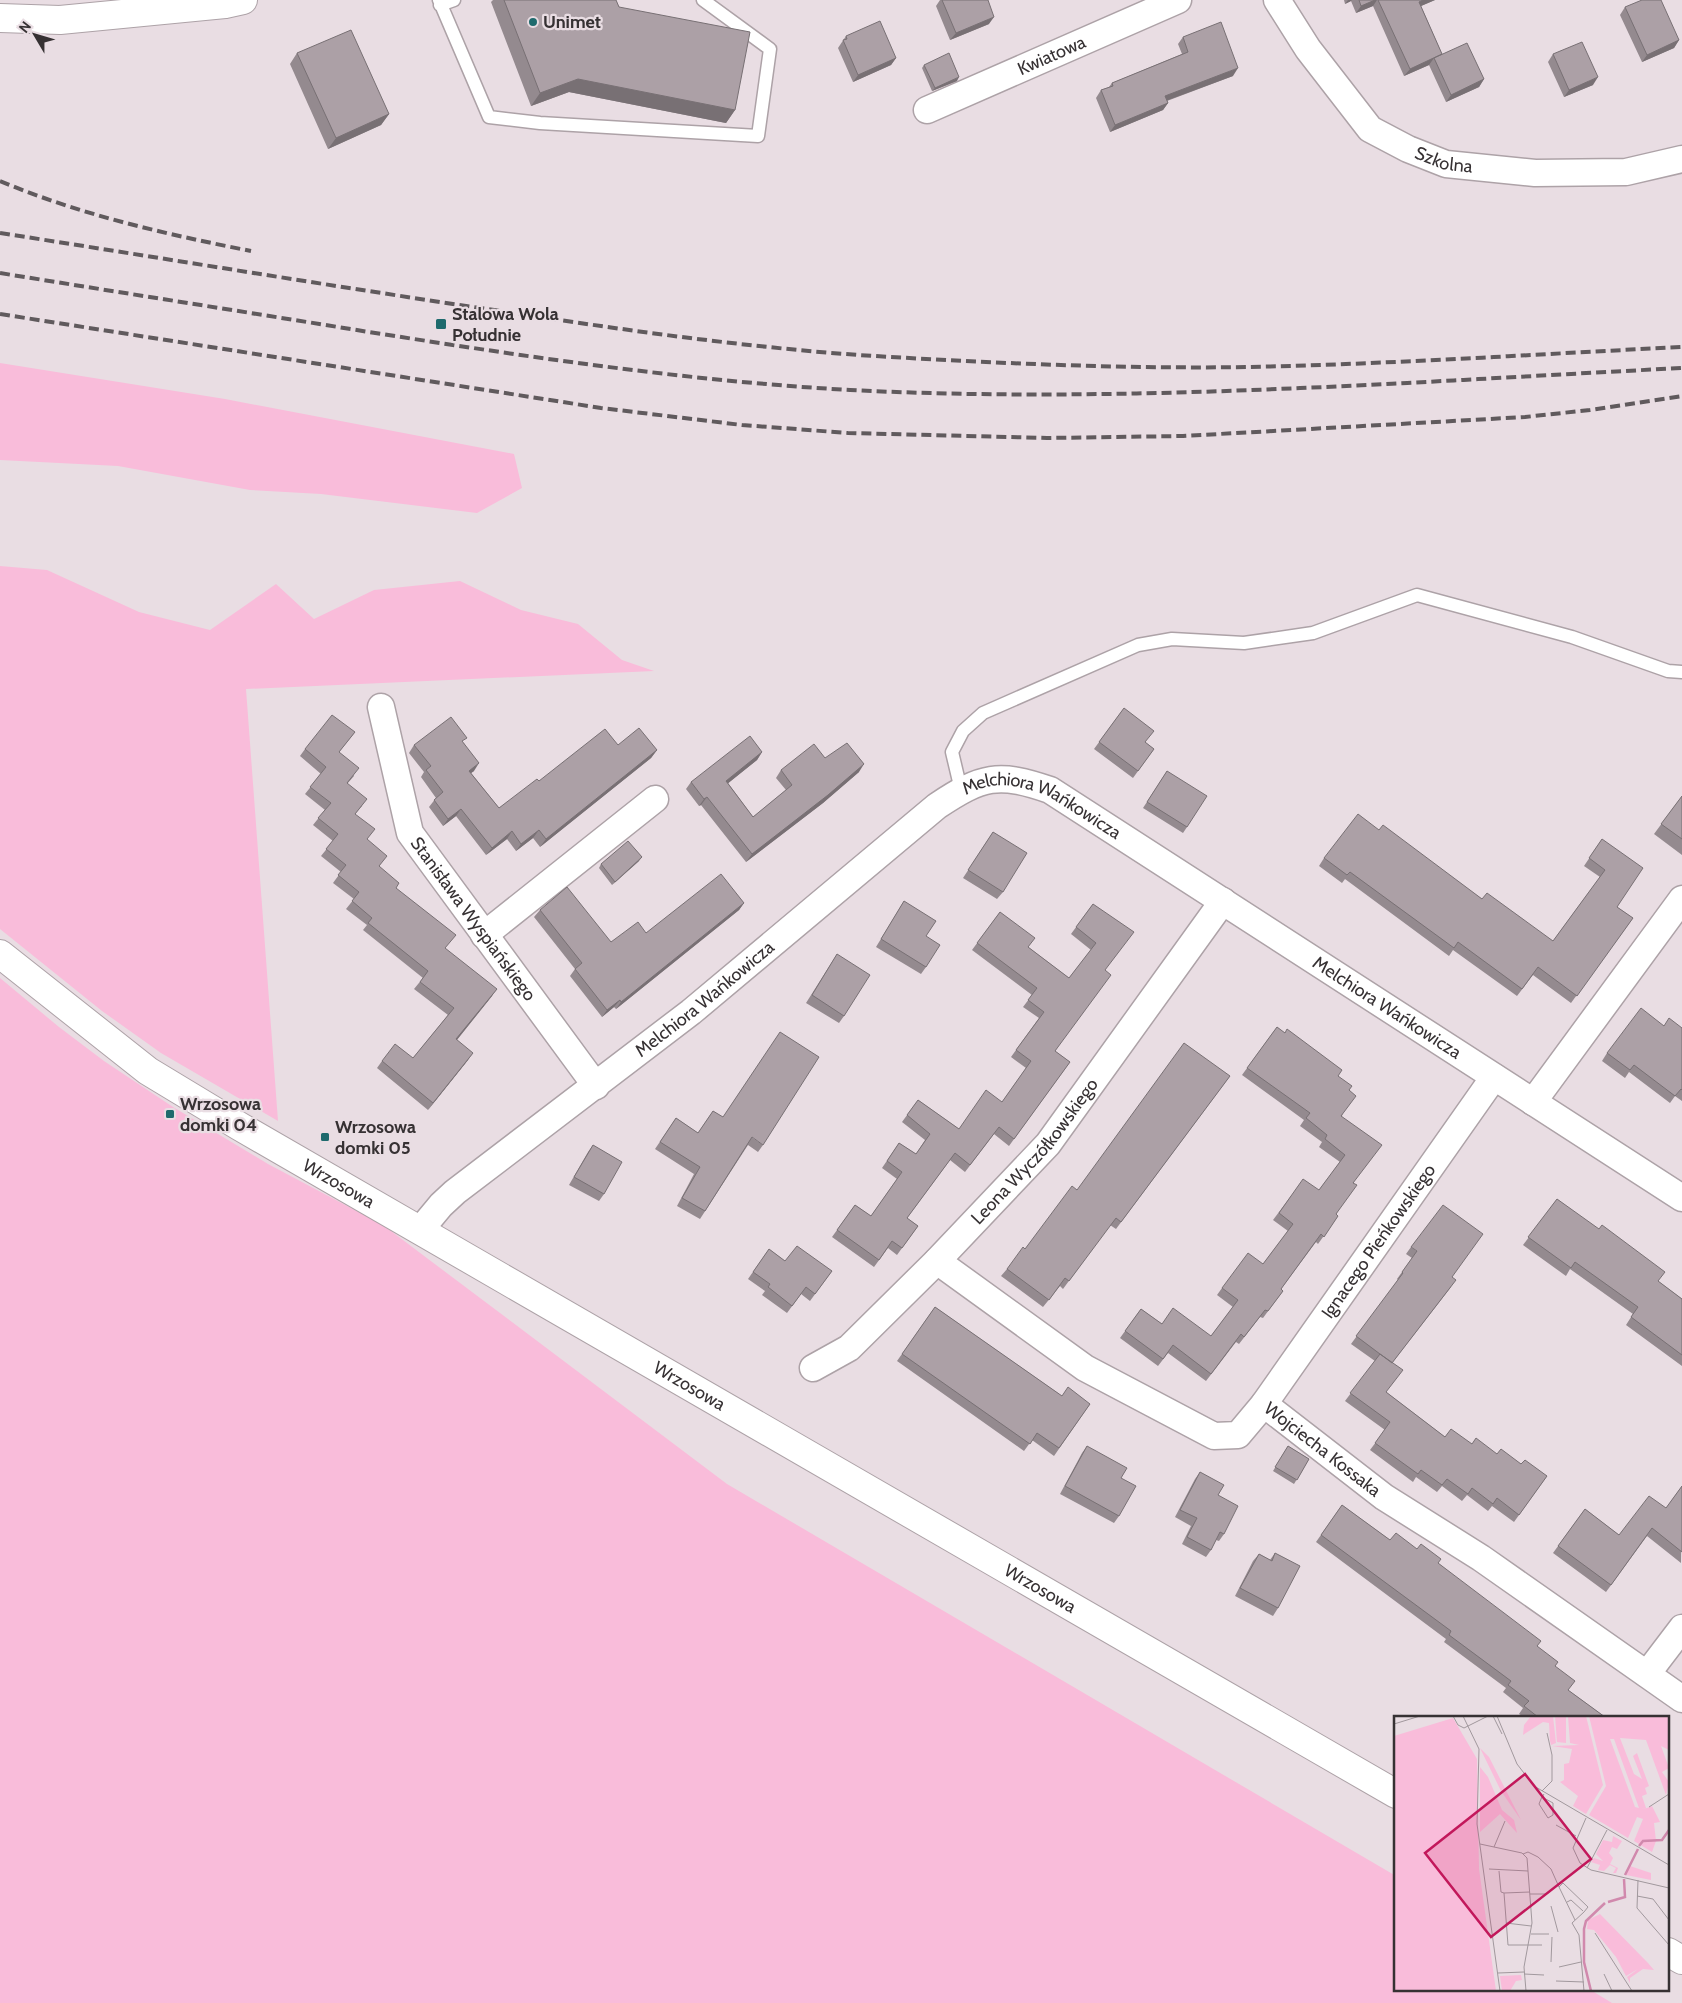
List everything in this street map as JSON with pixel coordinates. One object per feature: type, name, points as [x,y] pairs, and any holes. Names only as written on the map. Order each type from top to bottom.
[{"type":"street","points":[[0,18],[60,20],[225,4],[243,0]]},
{"type":"street","name":"Kwiatowa","points":[[927,110],[1178,0]]},
{"type":"street","name":"Szkolna","points":[[1277,0],[1308,49],[1370,129],[1408,149],[1446,164],[1535,173],[1626,172],[1682,158]]},
{"type":"street","name":"Stanisława Wyspiańskiego","points":[[381,707],[410,833],[596,1086]]},
{"type":"street","name":"Melchiora Wańkowicza","points":[[421,1230],[441,1205],[455,1192],[692,1012],[937,806],[979,781],[998,778],[1023,780],[1050,790],[1682,1198]]},
{"type":"street","points":[[484,935],[656,799]]},
{"type":"street","points":[[1533,1102],[1682,898]]},
{"type":"street","name":"Leona Wyczółkowskiego","points":[[813,1368],[849,1348],[936,1261],[1048,1144],[1223,902]]},
{"type":"street","name":"Wrzosowa","points":[[0,954],[148,1071],[238,1126],[1394,1793]]},
{"type":"street","name":"Ignacego Pieńkowskiego","points":[[1264,1404],[1494,1078]]},
{"type":"street","name":"Wojciecha Kossaka","points":[[936,1261],[1085,1368],[1214,1436],[1238,1435],[1264,1404],[1384,1497],[1481,1558],[1682,1699]]},
{"type":"street","points":[[1647,1674],[1682,1628]]},
{"type":"street","points":[[1670,1953],[1682,1960]]},
{"type":"lane","points":[[454,0],[439,2],[489,117],[540,123],[758,136],[770,49],[703,0]]},
{"type":"lane","points":[[961,790],[952,752],[963,732],[983,713],[1138,645],[1172,639],[1244,643],[1313,633],[1416,595],[1572,638],[1668,671],[1682,672]]},
{"type":"shaded area","points":[[0,363],[225,399],[514,454],[522,488],[477,513],[321,494],[250,490],[118,466],[0,460]]},
{"type":"shaded area","points":[[0,566],[47,570],[139,612],[210,630],[276,584],[314,619],[374,590],[460,581],[521,610],[578,624],[622,660],[654,671],[246,689],[278,1121],[161,1053],[102,1011],[0,929]]},
{"type":"shaded area","points":[[0,978],[104,1061],[173,1107],[268,1164],[383,1225],[727,1484],[1394,1875],[1394,1990],[1591,1990],[1612,2003],[0,2003]]},
{"type":"building","points":[[504,0],[616,0],[619,7],[750,32],[735,110],[578,79],[540,93]]},
{"type":"building","points":[[942,0],[988,0],[994,17],[956,33]]},
{"type":"building","points":[[1359,0],[1375,0],[1361,6]]},
{"type":"building","points":[[1378,0],[1423,0],[1419,2],[1442,54],[1410,69]]},
{"type":"building","points":[[1642,0],[1661,0],[1679,40],[1647,55],[1625,7]]},
{"type":"building","points":[[880,21],[896,58],[858,75],[843,40],[847,39],[846,36]]},
{"type":"building","points":[[1221,22],[1238,68],[1165,96],[1168,103],[1115,125],[1101,90],[1113,86],[1112,83],[1188,52],[1183,37]]},
{"type":"building","points":[[351,30],[389,114],[336,138],[297,53]]},
{"type":"building","points":[[1582,42],[1598,77],[1569,90],[1553,54]]},
{"type":"building","points":[[1467,43],[1484,79],[1451,95],[1434,58]]},
{"type":"building","points":[[949,53],[959,77],[935,88],[924,65]]},
{"type":"building","points":[[1124,708],[1154,731],[1145,742],[1154,749],[1138,771],[1099,742]]},
{"type":"building","points":[[332,715],[355,732],[339,752],[359,768],[347,783],[367,799],[355,814],[375,829],[367,839],[387,856],[379,866],[399,883],[396,888],[456,935],[445,948],[497,989],[456,1039],[473,1053],[433,1103],[382,1061],[395,1044],[413,1058],[454,1008],[420,982],[428,971],[368,923],[372,918],[352,901],[359,892],[338,875],[346,865],[326,849],[338,834],[318,818],[331,803],[310,787],[326,767],[305,749]]},
{"type":"building","points":[[451,717],[467,738],[462,741],[479,763],[469,771],[499,808],[537,779],[539,781],[605,729],[618,745],[639,728],[657,750],[546,839],[539,830],[521,844],[512,831],[492,848],[461,809],[448,819],[434,800],[443,792],[426,770],[431,766],[414,745]]},
{"type":"building","points":[[750,736],[762,752],[726,781],[753,817],[792,785],[781,770],[814,744],[825,758],[847,743],[864,764],[828,795],[752,854],[707,797],[704,799],[691,782]]},
{"type":"building","points":[[1167,771],[1207,796],[1187,827],[1147,802]]},
{"type":"building","points":[[1682,796],[1682,839],[1661,824]]},
{"type":"building","points":[[1358,814],[1379,830],[1383,825],[1482,899],[1487,893],[1553,941],[1605,870],[1589,858],[1602,839],[1643,868],[1617,907],[1633,918],[1577,996],[1538,967],[1522,989],[1458,942],[1454,948],[1350,872],[1347,875],[1324,858]]},
{"type":"building","points":[[993,832],[1027,853],[1003,892],[968,870]]},
{"type":"building","points":[[628,841],[642,857],[615,882],[601,864]]},
{"type":"building","points":[[721,874],[744,903],[621,1002],[620,1000],[607,1010],[575,969],[582,963],[540,910],[567,887],[611,942],[638,922],[646,933]]},
{"type":"building","points":[[904,901],[936,921],[926,936],[940,945],[926,967],[881,939]]},
{"type":"building","points":[[1093,904],[1134,932],[1105,970],[1111,975],[1055,1051],[1070,1062],[1014,1139],[999,1127],[970,1165],[955,1153],[907,1218],[918,1226],[902,1248],[892,1241],[879,1260],[837,1230],[855,1205],[871,1216],[902,1172],[887,1161],[899,1143],[916,1154],[930,1134],[907,1115],[918,1100],[959,1129],[986,1090],[1002,1102],[1031,1061],[1016,1050],[1044,1012],[1028,1000],[1037,988],[977,943],[1000,912],[1035,938],[1028,947],[1069,978],[1096,943],[1076,927]]},
{"type":"building","points":[[837,954],[870,975],[844,1016],[812,995]]},
{"type":"building","points":[[1641,1008],[1664,1026],[1669,1018],[1682,1028],[1682,1090],[1675,1096],[1634,1065],[1630,1070],[1607,1053]]},
{"type":"building","points":[[1277,1027],[1285,1033],[1287,1029],[1342,1070],[1338,1076],[1352,1086],[1349,1090],[1356,1096],[1341,1116],[1382,1145],[1353,1183],[1357,1185],[1336,1214],[1338,1216],[1324,1237],[1321,1234],[1281,1289],[1283,1291],[1268,1311],[1265,1310],[1244,1337],[1241,1334],[1211,1374],[1173,1345],[1163,1359],[1125,1331],[1141,1309],[1162,1324],[1173,1308],[1211,1336],[1238,1300],[1222,1288],[1248,1253],[1263,1264],[1293,1224],[1279,1213],[1303,1179],[1319,1190],[1345,1155],[1325,1139],[1327,1135],[1306,1118],[1310,1113],[1247,1068]]},
{"type":"building","points":[[780,1032],[819,1057],[763,1145],[752,1137],[705,1211],[682,1198],[700,1167],[660,1142],[676,1118],[698,1133],[713,1111],[723,1117]]},
{"type":"building","points":[[1184,1043],[1230,1076],[1121,1222],[1116,1218],[1069,1281],[1065,1278],[1049,1300],[1007,1269],[1023,1247],[1025,1249],[1072,1186],[1077,1190]]},
{"type":"building","points":[[593,1145],[622,1162],[604,1194],[574,1177]]},
{"type":"building","points":[[1557,1199],[1599,1229],[1602,1225],[1665,1272],[1658,1281],[1682,1299],[1682,1355],[1631,1317],[1638,1307],[1575,1262],[1571,1268],[1528,1237]]},
{"type":"building","points":[[1443,1205],[1483,1234],[1452,1277],[1456,1280],[1392,1363],[1356,1336],[1403,1273],[1417,1251],[1411,1247]]},
{"type":"building","points":[[797,1246],[832,1271],[815,1294],[806,1287],[792,1306],[768,1287],[770,1284],[753,1272],[769,1249],[785,1261]]},
{"type":"building","points":[[935,1307],[1062,1396],[1068,1387],[1090,1404],[1059,1448],[1037,1433],[1030,1444],[902,1354]]},
{"type":"building","points":[[1380,1354],[1403,1370],[1386,1392],[1445,1437],[1451,1429],[1472,1444],[1476,1438],[1497,1454],[1501,1449],[1521,1464],[1525,1460],[1547,1476],[1519,1515],[1497,1498],[1493,1504],[1472,1488],[1468,1494],[1447,1479],[1442,1485],[1421,1470],[1418,1474],[1375,1443],[1390,1422],[1350,1393]]},
{"type":"building","points":[[1087,1446],[1127,1468],[1121,1478],[1136,1486],[1119,1516],[1065,1486]]},
{"type":"building","points":[[1288,1446],[1309,1459],[1297,1480],[1275,1467]]},
{"type":"building","points":[[1200,1472],[1224,1485],[1218,1495],[1238,1506],[1224,1534],[1220,1532],[1211,1550],[1187,1537],[1197,1518],[1180,1510]]},
{"type":"building","points":[[1682,1486],[1682,1552],[1652,1528],[1611,1585],[1558,1546],[1585,1509],[1619,1535],[1649,1496],[1666,1508]]},
{"type":"building","points":[[1342,1505],[1390,1540],[1396,1533],[1417,1549],[1421,1544],[1441,1559],[1438,1563],[1541,1641],[1537,1646],[1558,1662],[1555,1666],[1575,1681],[1568,1690],[1604,1716],[1537,1716],[1524,1706],[1529,1701],[1508,1685],[1511,1681],[1449,1635],[1451,1631],[1321,1535]]},
{"type":"building","points":[[1275,1553],[1300,1566],[1278,1608],[1240,1588],[1259,1554],[1272,1561]]},
{"type":"railway","points":[[0,181],[92,214],[187,238],[251,251]]},
{"type":"railway","points":[[0,233],[626,330],[765,347],[858,355],[1054,365],[1249,367],[1682,347]]},
{"type":"railway","points":[[0,273],[549,359],[729,381],[850,390],[954,394],[1162,393],[1266,390],[1682,368]]},
{"type":"railway","points":[[0,314],[601,408],[742,425],[848,433],[1047,438],[1183,436],[1525,417],[1590,410],[1682,396]]},
{"type":"place","name":"Unimet","points":[[533,22]]},
{"type":"place","name":"Stalowa Wola Południe","points":[[441,324]]},
{"type":"place","name":"Wrzosowa domki 04","points":[[170,1114]]},
{"type":"place","name":"Wrzosowa domki 05","points":[[325,1137]]}]
